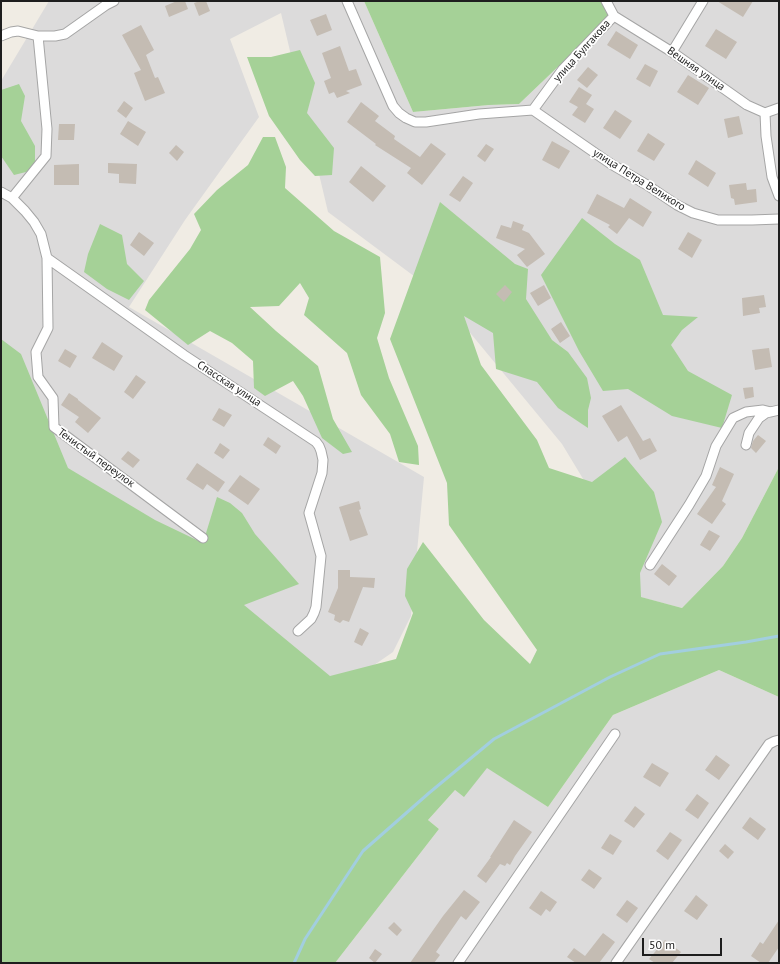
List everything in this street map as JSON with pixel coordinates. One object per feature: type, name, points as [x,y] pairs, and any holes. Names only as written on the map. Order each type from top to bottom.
[{"type":"street","points":[[1,36],[18,31],[38,36],[55,36],[65,34],[114,1]]},
{"type":"street","points":[[347,1],[393,106],[406,118],[415,122],[426,122],[479,114],[533,110]]},
{"type":"street","name":"улица Булгакова","points":[[533,110],[563,70],[614,16],[606,1]]},
{"type":"street","points":[[672,52],[703,1]]},
{"type":"street","name":"Вешняя улица","points":[[614,16],[672,52],[747,105],[765,113]]},
{"type":"street","points":[[12,198],[46,156],[47,129],[38,36]]},
{"type":"street","points":[[779,108],[765,113],[766,136],[772,176],[779,196]]},
{"type":"street","name":"улица Петра Великого","points":[[533,110],[611,164],[648,185],[677,205],[693,213],[718,220],[779,219]]},
{"type":"street","points":[[1,192],[12,198],[34,222],[41,234],[47,258]]},
{"type":"street","name":"Тенистый переулок","points":[[47,258],[48,328],[36,352],[38,377],[52,398],[54,427],[203,538]]},
{"type":"street","name":"Спасская улица","points":[[47,258],[184,355],[316,442],[319,446],[323,460],[322,473],[309,514],[321,556],[316,606],[311,619],[298,631]]},
{"type":"street","points":[[650,565],[706,476],[716,446],[733,418],[746,412],[763,410],[775,411]]},
{"type":"street","points":[[746,445],[749,433],[759,418],[766,413],[775,411]]},
{"type":"street","points":[[458,963],[615,734]]},
{"type":"street","points":[[616,963],[769,744],[775,740],[779,740]]},
{"type":"shaded area","points":[[49,1],[364,1],[413,112],[489,105],[519,104],[610,17],[601,1],[779,1],[779,467],[742,538],[723,566],[682,608],[640,597],[640,573],[562,444],[438,294],[328,212],[281,13],[230,39],[259,117],[185,220],[129,307],[424,477],[411,616],[393,652],[328,697],[1,424],[1,81]]},
{"type":"shaded area","points":[[719,670],[779,697],[779,963],[335,963],[439,829],[428,820],[455,790],[464,796],[487,767],[548,807],[613,715]]},
{"type":"green space","points":[[364,1],[601,1],[610,17],[519,104],[489,105],[413,112]]},
{"type":"green space","points":[[300,50],[315,83],[307,113],[334,148],[332,175],[315,176],[300,160],[269,116],[247,57],[271,57]]},
{"type":"green space","points":[[19,84],[25,96],[21,121],[35,146],[35,165],[26,172],[14,175],[1,156],[1,90]]},
{"type":"green space","points":[[263,137],[275,137],[286,167],[285,188],[334,231],[380,257],[385,313],[377,338],[389,378],[418,446],[419,465],[399,462],[390,434],[361,395],[347,353],[304,315],[309,298],[300,283],[279,306],[250,307],[318,366],[333,419],[352,452],[343,454],[322,438],[303,396],[293,381],[265,396],[254,388],[253,361],[232,343],[210,331],[188,345],[145,310],[149,300],[190,249],[201,230],[194,214],[217,190],[248,165]]},
{"type":"green space","points":[[440,202],[515,264],[528,269],[526,299],[552,340],[568,352],[587,378],[591,398],[588,410],[588,428],[558,408],[537,382],[496,369],[493,333],[464,316],[481,365],[537,440],[549,468],[592,482],[625,457],[654,492],[662,522],[640,573],[641,597],[682,608],[723,566],[742,538],[779,467],[779,697],[719,670],[613,715],[548,807],[487,768],[464,797],[455,790],[428,820],[439,829],[335,963],[1,963],[1,339],[21,354],[68,468],[155,520],[203,543],[217,497],[230,503],[242,513],[255,534],[299,584],[244,605],[330,676],[396,659],[413,613],[405,596],[407,569],[423,542],[484,620],[530,664],[537,650],[449,525],[447,483],[390,339]]},
{"type":"green space","points":[[582,218],[615,244],[640,260],[663,315],[698,317],[682,330],[671,345],[688,371],[732,395],[722,428],[672,416],[628,389],[603,391],[579,351],[541,275]]},
{"type":"green space","points":[[100,224],[122,235],[127,264],[144,281],[129,300],[107,289],[84,272],[88,254]]},
{"type":"building","points":[[177,1],[185,1],[188,9],[169,17],[165,6]]},
{"type":"building","points":[[206,1],[210,11],[199,16],[194,3]]},
{"type":"building","points":[[717,1],[753,1],[743,17]]},
{"type":"building","points":[[326,14],[332,30],[317,36],[310,20]]},
{"type":"building","points":[[141,25],[154,50],[146,55],[155,78],[158,77],[165,93],[145,101],[134,73],[141,70],[122,35]]},
{"type":"building","points":[[716,29],[737,42],[726,59],[705,46]]},
{"type":"building","points":[[616,31],[638,45],[630,59],[607,45]]},
{"type":"building","points":[[340,46],[349,71],[356,69],[362,85],[346,91],[350,93],[337,98],[334,92],[329,94],[324,81],[331,78],[322,53]]},
{"type":"building","points":[[645,64],[658,71],[650,87],[636,79]]},
{"type":"building","points":[[588,67],[598,75],[587,88],[577,80]]},
{"type":"building","points":[[688,75],[709,88],[698,105],[677,92]]},
{"type":"building","points":[[579,87],[592,95],[586,104],[594,109],[585,123],[572,115],[578,107],[569,102]]},
{"type":"building","points":[[124,101],[133,108],[126,118],[117,111]]},
{"type":"building","points":[[361,102],[379,116],[375,121],[395,136],[394,139],[420,157],[431,143],[446,154],[422,185],[407,173],[411,168],[375,145],[376,144],[347,122]]},
{"type":"building","points":[[615,110],[632,121],[620,139],[603,128]]},
{"type":"building","points":[[739,116],[743,134],[728,138],[724,119]]},
{"type":"building","points":[[128,121],[146,132],[138,146],[120,134]]},
{"type":"building","points":[[59,124],[75,124],[74,140],[58,140]]},
{"type":"building","points":[[648,133],[665,144],[654,161],[637,151]]},
{"type":"building","points":[[552,141],[570,151],[559,169],[542,160]]},
{"type":"building","points":[[486,144],[494,149],[485,162],[477,156]]},
{"type":"building","points":[[176,145],[184,152],[177,161],[169,153]]},
{"type":"building","points":[[696,160],[716,173],[708,187],[688,174]]},
{"type":"building","points":[[108,163],[137,164],[136,184],[119,183],[119,174],[108,173]]},
{"type":"building","points":[[79,164],[79,185],[54,185],[54,165]]},
{"type":"building","points":[[361,166],[386,186],[373,202],[349,182]]},
{"type":"building","points":[[463,176],[473,183],[460,202],[449,195]]},
{"type":"building","points":[[746,183],[747,190],[756,189],[757,202],[735,205],[734,199],[731,198],[729,185]]},
{"type":"building","points":[[597,194],[624,208],[630,198],[652,212],[643,227],[629,218],[617,234],[608,227],[610,225],[587,213]]},
{"type":"building","points":[[513,221],[524,225],[522,230],[529,233],[545,254],[527,267],[517,255],[525,249],[496,238],[501,225],[511,228]]},
{"type":"building","points":[[139,232],[154,243],[144,256],[130,245]]},
{"type":"building","points":[[688,232],[702,240],[692,258],[678,249]]},
{"type":"building","points":[[505,285],[512,292],[504,302],[496,294]]},
{"type":"building","points":[[544,285],[551,298],[538,306],[530,293]]},
{"type":"building","points":[[764,295],[766,307],[759,308],[760,313],[743,316],[742,298]]},
{"type":"building","points":[[561,322],[570,336],[560,343],[551,329]]},
{"type":"building","points":[[102,342],[123,356],[114,371],[92,358]]},
{"type":"building","points":[[769,348],[772,367],[755,370],[752,350]]},
{"type":"building","points":[[65,349],[77,356],[70,368],[58,361]]},
{"type":"building","points":[[136,375],[146,382],[133,399],[124,392]]},
{"type":"building","points":[[753,387],[754,397],[745,399],[743,388]]},
{"type":"building","points":[[69,393],[101,418],[88,433],[75,422],[79,417],[61,405]]},
{"type":"building","points":[[621,405],[643,441],[650,438],[657,451],[640,460],[627,436],[618,442],[602,416]]},
{"type":"building","points":[[219,408],[232,415],[224,427],[212,420]]},
{"type":"building","points":[[758,435],[766,441],[756,453],[751,448],[753,441]]},
{"type":"building","points":[[268,437],[281,446],[276,454],[263,445]]},
{"type":"building","points":[[220,443],[230,450],[223,459],[214,453]]},
{"type":"building","points":[[128,451],[140,460],[133,468],[121,459]]},
{"type":"building","points":[[197,463],[225,482],[218,492],[207,484],[203,490],[186,479]]},
{"type":"building","points":[[720,467],[734,474],[722,501],[726,504],[712,524],[697,514],[716,487],[712,485]]},
{"type":"building","points":[[240,475],[260,489],[248,505],[228,491]]},
{"type":"building","points":[[359,501],[361,509],[359,510],[368,535],[350,541],[339,507]]},
{"type":"building","points":[[709,530],[720,536],[710,551],[700,545]]},
{"type":"building","points":[[662,564],[677,576],[669,586],[654,574]]},
{"type":"building","points":[[338,570],[350,570],[350,577],[375,578],[374,588],[363,587],[349,622],[343,620],[340,623],[334,620],[335,615],[328,612],[338,588]]},
{"type":"building","points":[[360,628],[369,633],[362,646],[354,642]]},
{"type":"building","points":[[716,755],[730,765],[719,780],[705,770]]},
{"type":"building","points":[[652,763],[669,773],[660,787],[643,777]]},
{"type":"building","points":[[697,794],[709,803],[698,819],[685,810]]},
{"type":"building","points":[[635,806],[645,814],[634,828],[624,821]]},
{"type":"building","points":[[750,817],[766,829],[758,840],[742,828]]},
{"type":"building","points":[[514,820],[532,832],[510,865],[507,863],[505,866],[500,864],[486,883],[477,876],[491,857]]},
{"type":"building","points":[[670,832],[682,840],[668,860],[656,851]]},
{"type":"building","points":[[610,834],[622,841],[613,855],[601,848]]},
{"type":"building","points":[[725,844],[734,852],[728,859],[719,851]]},
{"type":"building","points":[[589,869],[602,878],[594,889],[581,880]]},
{"type":"building","points":[[464,890],[480,902],[466,920],[461,916],[436,952],[440,955],[434,963],[410,963],[443,916]]},
{"type":"building","points":[[541,891],[557,902],[550,912],[546,909],[541,916],[529,908]]},
{"type":"building","points":[[696,895],[708,905],[697,920],[684,911]]},
{"type":"building","points":[[627,900],[638,908],[627,923],[616,915]]},
{"type":"building","points":[[779,920],[779,947],[768,963],[761,963],[751,956],[760,942],[763,944]]},
{"type":"building","points":[[394,922],[402,930],[397,936],[388,928]]},
{"type":"building","points":[[603,933],[615,942],[599,963],[576,963],[567,957],[574,948],[585,956]]},
{"type":"building","points":[[665,940],[681,952],[672,963],[655,963],[649,959]]},
{"type":"building","points":[[375,949],[382,954],[375,963],[369,958]]},
{"type":"waterway","points":[[294,963],[305,939],[363,851],[494,739],[610,677],[660,654],[779,636]]}]
